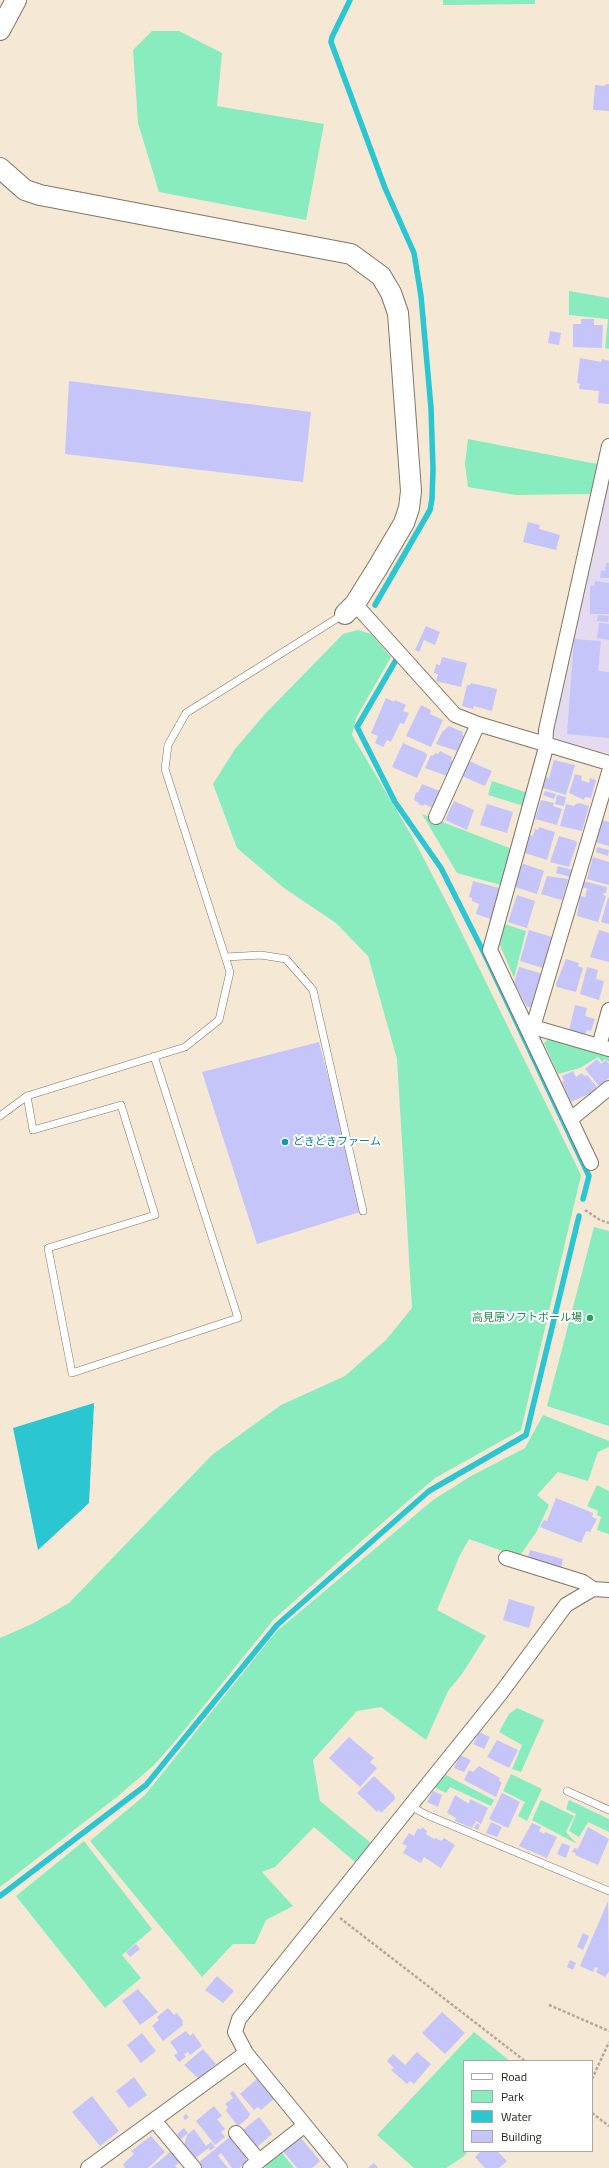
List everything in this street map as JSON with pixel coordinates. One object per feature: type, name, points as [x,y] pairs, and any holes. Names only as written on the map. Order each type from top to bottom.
[{"type":"street","points":[[0,30],[16,0]]},
{"type":"street","points":[[0,168],[25,190],[40,195],[351,254],[381,276],[391,293],[398,313],[411,491],[409,508],[404,523],[350,609],[455,715],[478,724],[609,763]]},
{"type":"street","points":[[591,1163],[531,1028],[490,950],[546,743],[546,730],[609,446]]},
{"type":"street","points":[[436,818],[478,724]]},
{"type":"street","points":[[531,1028],[609,772]]},
{"type":"street","points":[[531,1028],[604,1047],[609,1010]]},
{"type":"street","points":[[571,1119],[609,1088]]},
{"type":"street","points":[[506,1558],[604,1587]]},
{"type":"street","points":[[340,2168],[246,2053],[234,2032],[239,2019],[525,1661],[566,1605],[604,1587]]},
{"type":"street","points":[[88,2168],[246,2053]]},
{"type":"street","points":[[154,2120],[194,2168]]},
{"type":"street","points":[[236,2133],[254,2164],[305,2125]]},
{"type":"lane","points":[[0,1116],[27,1096],[185,1047],[219,1020],[230,972],[165,769],[168,745],[186,713],[350,609]]},
{"type":"lane","points":[[226,957],[261,955],[286,959],[313,990],[363,1211]]},
{"type":"lane","points":[[27,1096],[34,1130],[121,1105],[155,1215],[48,1248],[72,1373],[238,1318],[154,1056]]},
{"type":"lane","points":[[566,1791],[609,1810]]},
{"type":"lane","points":[[410,1806],[427,1815],[609,1891]]},
{"type":"path","points":[[586,1210],[600,1220],[609,1223]]},
{"type":"path","points":[[328,1909],[524,2060]]},
{"type":"path","points":[[549,2005],[609,2031]]},
{"type":"path","points":[[593,2077],[609,2042]]},
{"type":"path","points":[[593,2114],[609,2126]]},
{"type":"shaded area","points":[[609,474],[609,754],[556,740],[552,730]]},
{"type":"green space","points":[[443,0],[535,0],[535,4],[443,5]]},
{"type":"green space","points":[[152,31],[179,31],[222,53],[217,106],[324,124],[306,220],[159,192],[138,123],[133,50]]},
{"type":"green space","points":[[569,291],[609,298],[609,349],[605,348],[608,319],[569,315]]},
{"type":"green space","points":[[468,439],[597,464],[591,494],[516,495],[468,487],[465,464]]},
{"type":"green space","points":[[358,630],[371,634],[391,657],[356,718],[352,735],[414,840],[448,905],[581,1175],[521,1430],[435,1478],[375,1529],[274,1619],[177,1739],[154,1765],[118,1796],[0,1887],[0,1638],[32,1624],[69,1603],[212,1455],[281,1405],[345,1376],[386,1340],[412,1308],[397,1059],[368,956],[336,923],[284,888],[237,848],[213,784],[235,749],[265,714],[343,634]]},
{"type":"green space","points":[[492,781],[528,793],[524,806],[488,795]]},
{"type":"green space","points":[[422,814],[512,849],[501,885],[457,873]]},
{"type":"green space","points":[[504,924],[526,931],[514,978],[500,945]]},
{"type":"green space","points":[[550,1038],[609,1055],[609,1062],[605,1059],[602,1062],[598,1057],[580,1068],[558,1074],[544,1043]]},
{"type":"green space","name":"高見原ソフトボール場","points":[[594,1227],[609,1231],[609,1426],[547,1406]]},
{"type":"green space","points":[[543,1415],[609,1441],[609,1447],[598,1452],[588,1481],[558,1472],[537,1495],[549,1505],[537,1531],[519,1557],[469,1539],[460,1555],[437,1610],[486,1636],[462,1674],[448,1691],[426,1740],[381,1707],[357,1711],[313,1760],[320,1801],[371,1843],[355,1862],[314,1827],[275,1867],[262,1872],[293,1906],[266,1920],[255,1944],[233,1944],[202,1977],[90,1841],[145,1795],[276,1632],[433,1500],[471,1476],[525,1448]]},
{"type":"green space","points":[[597,1485],[609,1491],[609,1534],[597,1530],[601,1517],[597,1515],[598,1511],[587,1506]]},
{"type":"green space","points":[[517,1708],[544,1720],[521,1772],[512,1769],[522,1745],[499,1732],[509,1714]]},
{"type":"green space","points":[[444,1774],[494,1800],[491,1806],[450,1787],[446,1793],[434,1787]]},
{"type":"green space","points":[[511,1774],[542,1789],[527,1821],[518,1816],[525,1802],[503,1791]]},
{"type":"green space","points":[[541,1800],[574,1816],[566,1832],[577,1844],[532,1820]]},
{"type":"green space","points":[[569,1800],[609,1819],[609,1832],[588,1822],[579,1837],[569,1831],[576,1814],[566,1809]]},
{"type":"green space","points":[[84,1841],[152,1929],[122,1955],[141,1978],[105,2008],[16,1896]]},
{"type":"green space","points":[[474,2032],[509,2060],[463,2060],[463,2152],[467,2152],[463,2157],[446,2168],[414,2168],[377,2135]]},
{"type":"green space","points":[[280,2150],[294,2168],[266,2168],[263,2165]]},
{"type":"water","points":[[94,1403],[89,1503],[38,1550],[13,1428]]},
{"type":"building","points":[[606,84],[609,84],[609,111],[593,110],[595,85],[605,86]]},
{"type":"building","points":[[581,319],[594,319],[594,325],[603,325],[602,348],[573,347],[573,324],[581,324]]},
{"type":"building","points":[[550,331],[561,333],[559,345],[548,343]]},
{"type":"building","points":[[580,358],[601,362],[602,359],[609,361],[609,404],[598,403],[599,391],[579,389],[580,384],[577,383]]},
{"type":"building","points":[[69,381],[311,412],[303,482],[65,454]]},
{"type":"building","points":[[528,522],[540,525],[539,529],[560,535],[556,550],[523,542]]},
{"type":"building","points":[[606,563],[609,563],[609,578],[600,578],[601,570],[605,571]]},
{"type":"building","points":[[595,581],[609,583],[609,614],[590,614],[590,585],[594,586]]},
{"type":"building","points":[[598,615],[609,616],[608,622],[597,621]]},
{"type":"building","points":[[599,623],[609,624],[609,640],[597,638]]},
{"type":"building","points":[[426,626],[440,632],[435,645],[424,640],[419,652],[415,650]]},
{"type":"building","points":[[574,639],[601,641],[598,671],[609,672],[609,738],[567,734]]},
{"type":"building","points":[[442,657],[467,663],[461,687],[436,681],[438,674],[434,673],[436,664],[440,665]]},
{"type":"building","points":[[471,683],[497,689],[492,711],[474,706],[473,709],[462,706],[467,685],[470,685]]},
{"type":"building","points":[[386,698],[406,705],[403,711],[409,713],[404,724],[400,723],[391,742],[387,740],[383,747],[375,743],[378,736],[371,733]]},
{"type":"building","points":[[421,705],[431,710],[430,714],[443,720],[431,747],[406,736]]},
{"type":"building","points":[[449,726],[463,732],[462,735],[464,736],[457,751],[436,744],[442,732]]},
{"type":"building","points":[[403,743],[426,753],[427,756],[417,778],[392,767]]},
{"type":"building","points":[[440,751],[452,757],[451,760],[453,761],[447,776],[425,768],[431,755],[433,756],[435,753],[438,754]]},
{"type":"building","points":[[554,760],[575,765],[566,795],[543,788],[546,777],[549,778]]},
{"type":"building","points":[[469,761],[492,771],[485,786],[462,776]]},
{"type":"building","points":[[575,774],[582,776],[581,780],[589,783],[590,778],[596,780],[591,798],[585,797],[584,800],[569,793]]},
{"type":"building","points":[[422,784],[440,791],[433,808],[424,804],[423,806],[418,804],[419,803],[414,800],[416,792],[418,793]]},
{"type":"building","points":[[545,791],[556,794],[554,799],[543,795]]},
{"type":"building","points":[[557,795],[566,797],[564,806],[555,804]]},
{"type":"building","points":[[541,800],[554,803],[553,806],[562,809],[557,825],[535,819]]},
{"type":"building","points":[[454,801],[474,810],[467,830],[445,820]]},
{"type":"building","points":[[579,803],[589,806],[582,831],[560,826],[566,804],[574,806]]},
{"type":"building","points":[[487,804],[513,812],[507,833],[480,825]]},
{"type":"building","points":[[602,820],[609,822],[609,846],[595,842]]},
{"type":"building","points":[[539,827],[555,832],[547,860],[525,853],[530,835],[533,836],[535,829],[538,830]]},
{"type":"building","points":[[559,836],[576,841],[577,843],[569,867],[550,862]]},
{"type":"building","points":[[597,847],[609,850],[608,856],[596,852]]},
{"type":"building","points":[[593,857],[609,862],[609,885],[587,879]]},
{"type":"building","points":[[524,864],[544,871],[537,894],[515,887],[522,865]]},
{"type":"building","points":[[558,866],[573,870],[570,877],[556,873]]},
{"type":"building","points":[[547,876],[568,879],[562,900],[541,894]]},
{"type":"building","points":[[473,881],[499,888],[491,919],[476,914],[479,904],[472,901],[472,898],[469,897]]},
{"type":"building","points":[[583,881],[607,887],[606,893],[603,895],[606,896],[598,922],[577,916],[580,896],[585,897],[587,889],[597,892],[582,887]]},
{"type":"building","points":[[517,895],[535,901],[527,928],[508,922]]},
{"type":"building","points":[[609,898],[609,924],[601,922]]},
{"type":"building","points":[[529,930],[552,937],[543,968],[520,961]]},
{"type":"building","points":[[599,930],[609,933],[609,962],[590,957]]},
{"type":"building","points":[[566,959],[579,963],[578,966],[583,968],[576,992],[557,987],[556,984]]},
{"type":"building","points":[[519,967],[543,974],[532,1007],[527,1007],[514,982]]},
{"type":"building","points":[[587,967],[598,970],[596,979],[604,981],[599,1000],[580,994]]},
{"type":"building","points":[[575,1005],[587,1008],[585,1016],[595,1019],[591,1031],[587,1030],[585,1035],[569,1031]]},
{"type":"building","name":"どきどきファーム","points":[[319,1042],[363,1211],[257,1244],[202,1072]]},
{"type":"building","points":[[597,1059],[601,1064],[606,1060],[609,1064],[609,1078],[599,1086],[585,1069]]},
{"type":"building","points":[[573,1071],[576,1077],[582,1073],[584,1076],[587,1075],[597,1087],[591,1093],[571,1102],[562,1082],[564,1081],[562,1076]]},
{"type":"building","points":[[556,1498],[593,1513],[592,1517],[597,1519],[590,1532],[586,1531],[581,1543],[540,1527],[544,1520],[547,1521]]},
{"type":"building","points":[[530,1550],[563,1559],[561,1568],[528,1558]]},
{"type":"building","points":[[509,1599],[535,1607],[529,1628],[503,1620]]},
{"type":"building","points":[[479,1732],[490,1737],[484,1749],[473,1744]]},
{"type":"building","points":[[349,1737],[374,1758],[370,1762],[377,1768],[360,1787],[329,1758]]},
{"type":"building","points":[[497,1740],[518,1750],[509,1768],[487,1757]]},
{"type":"building","points":[[460,1755],[471,1760],[464,1772],[454,1768]]},
{"type":"building","points":[[479,1766],[500,1778],[499,1781],[502,1782],[496,1797],[464,1780],[469,1770],[473,1772]]},
{"type":"building","points":[[374,1776],[394,1795],[395,1799],[381,1813],[379,1810],[377,1812],[357,1793]]},
{"type":"building","points":[[433,1791],[442,1795],[438,1807],[427,1802]]},
{"type":"building","points":[[502,1793],[520,1802],[508,1828],[489,1819]]},
{"type":"building","points":[[455,1795],[469,1804],[470,1799],[488,1808],[481,1824],[476,1821],[472,1828],[455,1821],[456,1818],[447,1813]]},
{"type":"building","points":[[491,1822],[502,1827],[497,1837],[486,1833]]},
{"type":"building","points":[[477,1823],[480,1825],[478,1830],[474,1828]]},
{"type":"building","points":[[532,1823],[541,1827],[539,1831],[544,1834],[545,1832],[557,1837],[547,1858],[519,1846]]},
{"type":"building","points":[[422,1827],[427,1831],[426,1834],[434,1839],[436,1838],[441,1841],[444,1838],[455,1845],[441,1868],[424,1857],[421,1863],[403,1853],[407,1846],[402,1844],[409,1833],[414,1836],[418,1828],[420,1830]]},
{"type":"building","points":[[588,1827],[609,1839],[598,1865],[575,1855],[576,1853],[572,1852],[574,1848],[578,1849]]},
{"type":"building","points":[[562,1843],[570,1846],[566,1858],[557,1854]]},
{"type":"building","points":[[608,1901],[609,1971],[605,1977],[596,1972],[598,1968],[595,1967],[593,1972],[580,1966]]},
{"type":"building","points":[[583,1933],[589,1936],[583,1950],[577,1947]]},
{"type":"building","points":[[136,1944],[140,1949],[130,1957],[126,1952]]},
{"type":"building","points":[[570,1960],[576,1963],[573,1970],[567,1967]]},
{"type":"building","points":[[217,1976],[234,1991],[223,2003],[205,1990]]},
{"type":"building","points":[[138,1989],[158,2012],[140,2025],[122,2001]]},
{"type":"building","points":[[168,2008],[174,2015],[177,2013],[183,2021],[183,2025],[163,2041],[152,2026],[159,2020],[157,2017]]},
{"type":"building","points":[[442,2012],[465,2033],[445,2054],[422,2033]]},
{"type":"building","points":[[186,2031],[190,2036],[193,2033],[202,2046],[190,2055],[188,2052],[184,2054],[186,2057],[179,2062],[174,2055],[178,2053],[170,2042]]},
{"type":"building","points":[[142,2033],[156,2051],[141,2063],[127,2045]]},
{"type":"building","points":[[203,2049],[216,2064],[199,2079],[184,2065]]},
{"type":"building","points":[[417,2052],[431,2064],[414,2084],[410,2081],[407,2084],[391,2070],[394,2068],[387,2061],[393,2054],[405,2065]]},
{"type":"building","points":[[134,2077],[147,2095],[129,2108],[116,2091]]},
{"type":"building","points":[[257,2079],[274,2099],[261,2110],[258,2107],[254,2110],[240,2094]]},
{"type":"building","points":[[233,2091],[250,2114],[248,2118],[238,2126],[226,2111],[228,2107],[225,2104],[233,2098],[230,2093]]},
{"type":"building","points":[[92,2096],[119,2131],[100,2146],[72,2112]]},
{"type":"building","points":[[214,2106],[222,2116],[217,2119],[225,2129],[221,2132],[225,2137],[215,2145],[196,2121]]},
{"type":"building","points":[[186,2114],[189,2117],[185,2120],[183,2117]]},
{"type":"building","points":[[259,2117],[272,2134],[257,2147],[243,2130]]},
{"type":"building","points":[[184,2128],[188,2133],[180,2140],[177,2134]]},
{"type":"building","points":[[194,2129],[206,2146],[211,2142],[215,2147],[210,2151],[209,2148],[195,2158],[184,2145],[187,2135]]},
{"type":"building","points":[[151,2136],[165,2152],[148,2168],[125,2168],[123,2164],[134,2154],[131,2151]]},
{"type":"building","points":[[231,2136],[247,2156],[246,2163],[239,2168],[232,2168],[221,2153],[218,2156],[228,2168],[202,2168],[198,2163]]},
{"type":"building","points":[[301,2138],[320,2161],[312,2168],[297,2168],[283,2151]]},
{"type":"building","points":[[171,2151],[180,2162],[175,2166],[177,2168],[151,2168]]},
{"type":"building","points":[[480,2152],[498,2152],[507,2161],[499,2168],[485,2168],[475,2157]]},
{"type":"building","points":[[374,2163],[378,2168],[368,2168]]},
{"type":"waterway","points":[[350,0],[331,42],[385,188],[414,253],[421,296],[431,408],[433,469],[430,510],[375,605]]},
{"type":"waterway","points":[[396,660],[357,727],[395,802],[441,868],[485,955],[589,1176],[583,1199]]},
{"type":"waterway","points":[[0,1896],[146,1785],[277,1625],[429,1491],[526,1435],[579,1216]]},
{"type":"place","name":"どきどきファーム","points":[[285,1142]]},
{"type":"place","name":"高見原ソフトボール場","points":[[590,1318]]}]
